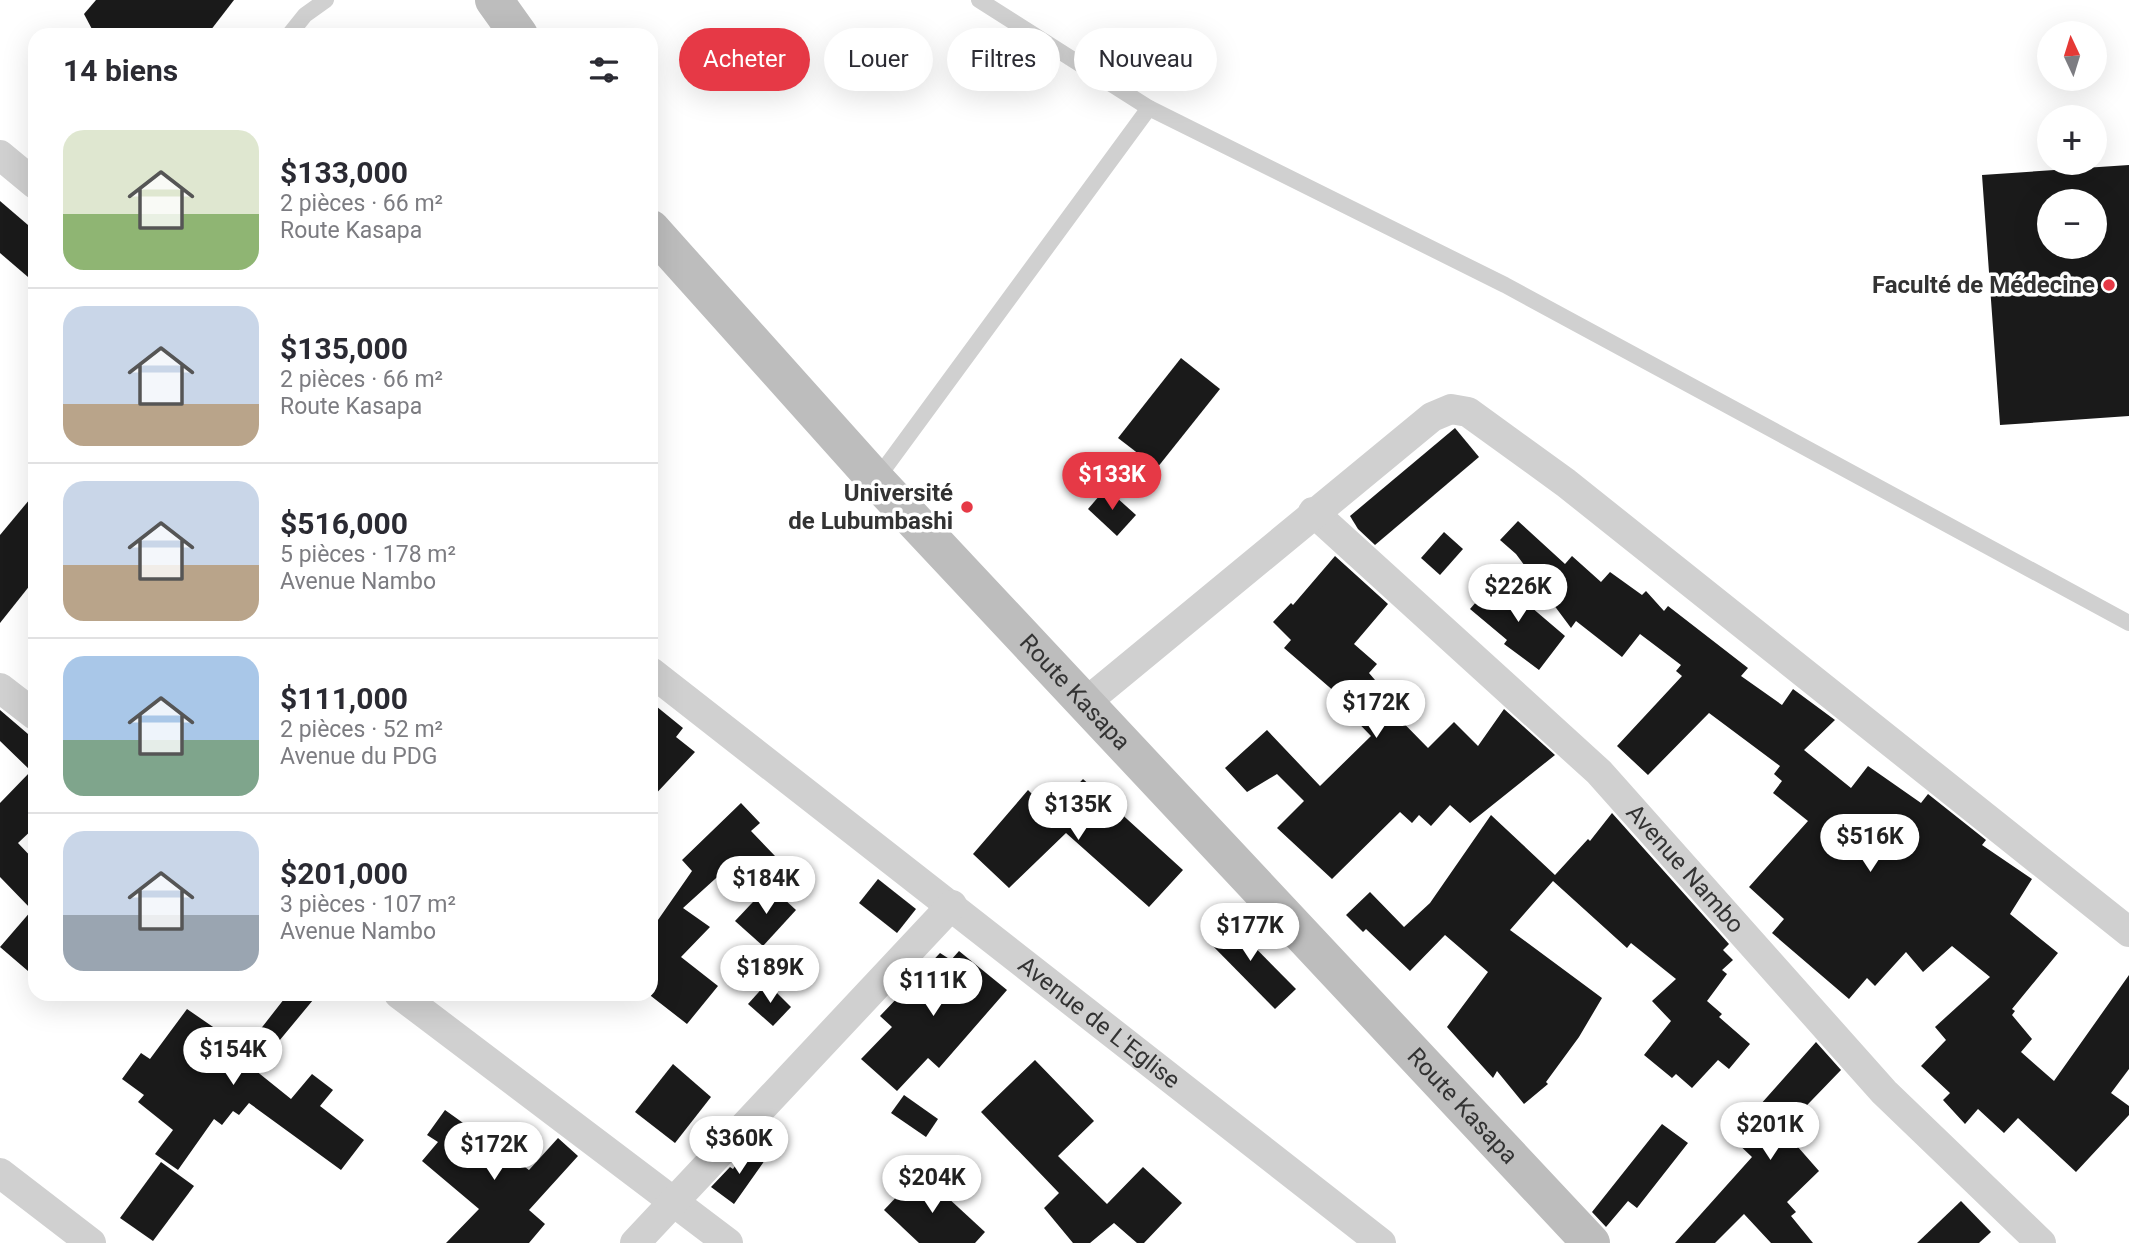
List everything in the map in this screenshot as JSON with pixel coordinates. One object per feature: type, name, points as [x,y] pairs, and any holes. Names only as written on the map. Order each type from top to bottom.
[{"type":"main road","points":[[494,0],[514,28]]},
{"type":"main road","name":"Route Kasapa","points":[[658,237],[876,480],[1591,1243]]},
{"type":"street","points":[[0,155],[28,178]]},
{"type":"street","points":[[1084,704],[1313,512],[1432,417],[1451,409],[1468,412],[1566,482],[2129,932]]},
{"type":"street","name":"Avenue Nambo","points":[[1313,512],[1599,772],[1884,1092],[2041,1243]]},
{"type":"street","name":"Avenue de L'Eglise","points":[[658,678],[952,905],[1381,1243]]},
{"type":"street","points":[[0,688],[28,710]]},
{"type":"street","points":[[635,1243],[952,905]]},
{"type":"street","points":[[408,1001],[728,1243]]},
{"type":"street","points":[[0,1173],[91,1243]]},
{"type":"lane","points":[[295,28],[305,15],[326,0]]},
{"type":"lane","points":[[979,0],[1149,108],[1505,285],[2129,623]]},
{"type":"lane","points":[[876,480],[1149,108]]},
{"type":"building","points":[[96,0],[234,0],[212,28],[91,28],[84,14]]},
{"type":"building","name":"Faculté de Médecine","points":[[2129,165],[2129,416],[2000,425],[1982,175],[2037,171],[2037,175],[2107,175],[2107,166]]},
{"type":"building","points":[[0,201],[28,225],[28,277],[0,253]]},
{"type":"building","points":[[1181,358],[1220,389],[1157,468],[1118,438]]},
{"type":"building","points":[[1455,428],[1479,457],[1375,545],[1358,529],[1350,516]]},
{"type":"building","points":[[1106,488],[1136,515],[1117,536],[1088,509]]},
{"type":"building","points":[[28,501],[28,588],[0,623],[0,535]]},
{"type":"building","points":[[1518,521],[1565,564],[1572,556],[1601,582],[1610,572],[1642,595],[1646,591],[1664,611],[1668,606],[1748,668],[1741,676],[1782,705],[1793,689],[1835,720],[1804,750],[1851,788],[1868,766],[1921,803],[1928,794],[1986,840],[1982,845],[2032,879],[2010,914],[2058,953],[2012,1009],[2015,1011],[2012,1015],[2032,1039],[2021,1052],[2054,1081],[2129,975],[2129,1069],[2111,1093],[2129,1106],[2129,1115],[2076,1172],[2018,1118],[2004,1133],[1978,1109],[1965,1124],[1943,1100],[1950,1093],[1921,1066],[1946,1040],[1935,1027],[1990,977],[1952,946],[1923,972],[1906,952],[1875,986],[1867,978],[1849,999],[1772,933],[1784,919],[1749,887],[1808,821],[1773,793],[1782,781],[1774,774],[1780,766],[1709,713],[1648,775],[1617,746],[1682,676],[1676,671],[1681,665],[1640,634],[1622,657],[1576,621],[1571,628],[1516,554],[1500,540]]},
{"type":"building","points":[[1444,532],[1463,549],[1440,575],[1421,558]]},
{"type":"building","points":[[1335,556],[1388,604],[1354,644],[1377,664],[1369,673],[1387,694],[1381,700],[1428,748],[1454,722],[1478,746],[1504,709],[1555,755],[1470,823],[1450,805],[1431,826],[1419,815],[1412,823],[1400,812],[1332,879],[1277,828],[1304,801],[1277,774],[1247,792],[1225,768],[1267,730],[1320,786],[1371,736],[1339,703],[1343,699],[1284,648],[1291,640],[1273,622],[1291,603],[1293,605]]},
{"type":"building","points":[[1497,578],[1565,636],[1539,670],[1504,644],[1507,640],[1470,609]]},
{"type":"building","points":[[658,708],[683,728],[676,737],[695,752],[658,792]]},
{"type":"building","points":[[0,710],[28,734],[28,768],[0,741]]},
{"type":"building","points":[[28,774],[28,834],[18,843],[28,854],[28,906],[0,877],[0,803]]},
{"type":"building","points":[[1083,779],[1183,870],[1149,907],[1066,833],[1009,888],[973,854],[1028,790],[1051,813]]},
{"type":"building","points":[[741,803],[760,823],[751,831],[775,856],[753,878],[736,860],[683,908],[710,927],[681,957],[718,986],[687,1024],[657,1001],[658,920],[692,871],[682,860]]},
{"type":"building","points":[[1612,813],[1729,944],[1723,950],[1733,960],[1722,970],[1727,974],[1707,1001],[1722,1014],[1719,1017],[1750,1044],[1729,1069],[1718,1060],[1692,1088],[1676,1074],[1672,1078],[1644,1055],[1671,1021],[1652,1001],[1676,979],[1631,943],[1627,948],[1553,881],[1510,930],[1602,998],[1579,1037],[1546,1082],[1548,1084],[1524,1104],[1497,1071],[1493,1078],[1447,1027],[1488,972],[1445,935],[1410,971],[1366,929],[1363,932],[1346,915],[1370,892],[1404,927],[1430,903],[1491,815],[1555,875],[1588,839],[1590,841]]},
{"type":"building","points":[[878,879],[916,909],[897,933],[859,903]]},
{"type":"building","points":[[769,885],[796,910],[763,946],[735,921]]},
{"type":"building","points":[[28,915],[28,971],[0,947]]},
{"type":"building","points":[[1224,916],[1296,989],[1275,1009],[1203,936]]},
{"type":"building","points":[[959,951],[1007,990],[939,1068],[928,1058],[897,1091],[861,1059],[892,1027],[880,1016],[940,953],[951,960]]},
{"type":"building","points":[[767,983],[791,1007],[773,1026],[748,1004]]},
{"type":"building","points":[[283,1001],[312,1001],[255,1070],[291,1099],[312,1074],[333,1090],[320,1106],[364,1140],[341,1170],[249,1103],[239,1115],[233,1111],[222,1125],[214,1119],[178,1170],[155,1154],[173,1130],[138,1102],[144,1095],[122,1079],[141,1053],[150,1059],[187,1009],[245,1049]]},
{"type":"building","points":[[1816,1042],[1841,1070],[1783,1130],[1819,1171],[1787,1202],[1796,1212],[1791,1216],[1813,1243],[1771,1243],[1744,1214],[1715,1243],[1675,1243],[1752,1157],[1734,1140],[1764,1109],[1760,1105]]},
{"type":"building","points":[[1035,1060],[1094,1121],[1058,1156],[1107,1204],[1143,1167],[1182,1203],[1144,1243],[1137,1243],[1114,1223],[1090,1243],[1073,1243],[1044,1208],[1059,1193],[981,1112]]},
{"type":"building","points":[[673,1064],[711,1097],[675,1143],[635,1112]]},
{"type":"building","points":[[904,1095],[938,1119],[926,1137],[891,1113]]},
{"type":"building","points":[[445,1110],[529,1170],[558,1138],[578,1156],[529,1210],[545,1224],[529,1243],[446,1243],[479,1209],[422,1161],[438,1142],[427,1135]]},
{"type":"building","points":[[1662,1124],[1688,1143],[1637,1208],[1628,1201],[1606,1227],[1592,1212]]},
{"type":"building","points":[[748,1148],[765,1160],[734,1204],[711,1187],[730,1167],[733,1169]]},
{"type":"building","points":[[161,1162],[194,1186],[153,1241],[120,1218]]},
{"type":"building","points":[[920,1172],[985,1232],[975,1243],[919,1243],[884,1210]]},
{"type":"building","points":[[1961,1201],[1991,1232],[1979,1243],[1917,1243]]},
{"type":"place","name":"Faculté de Médecine","points":[[2109,285]]},
{"type":"place","name":"Université de Lubumbashi","points":[[967,507]]}]
